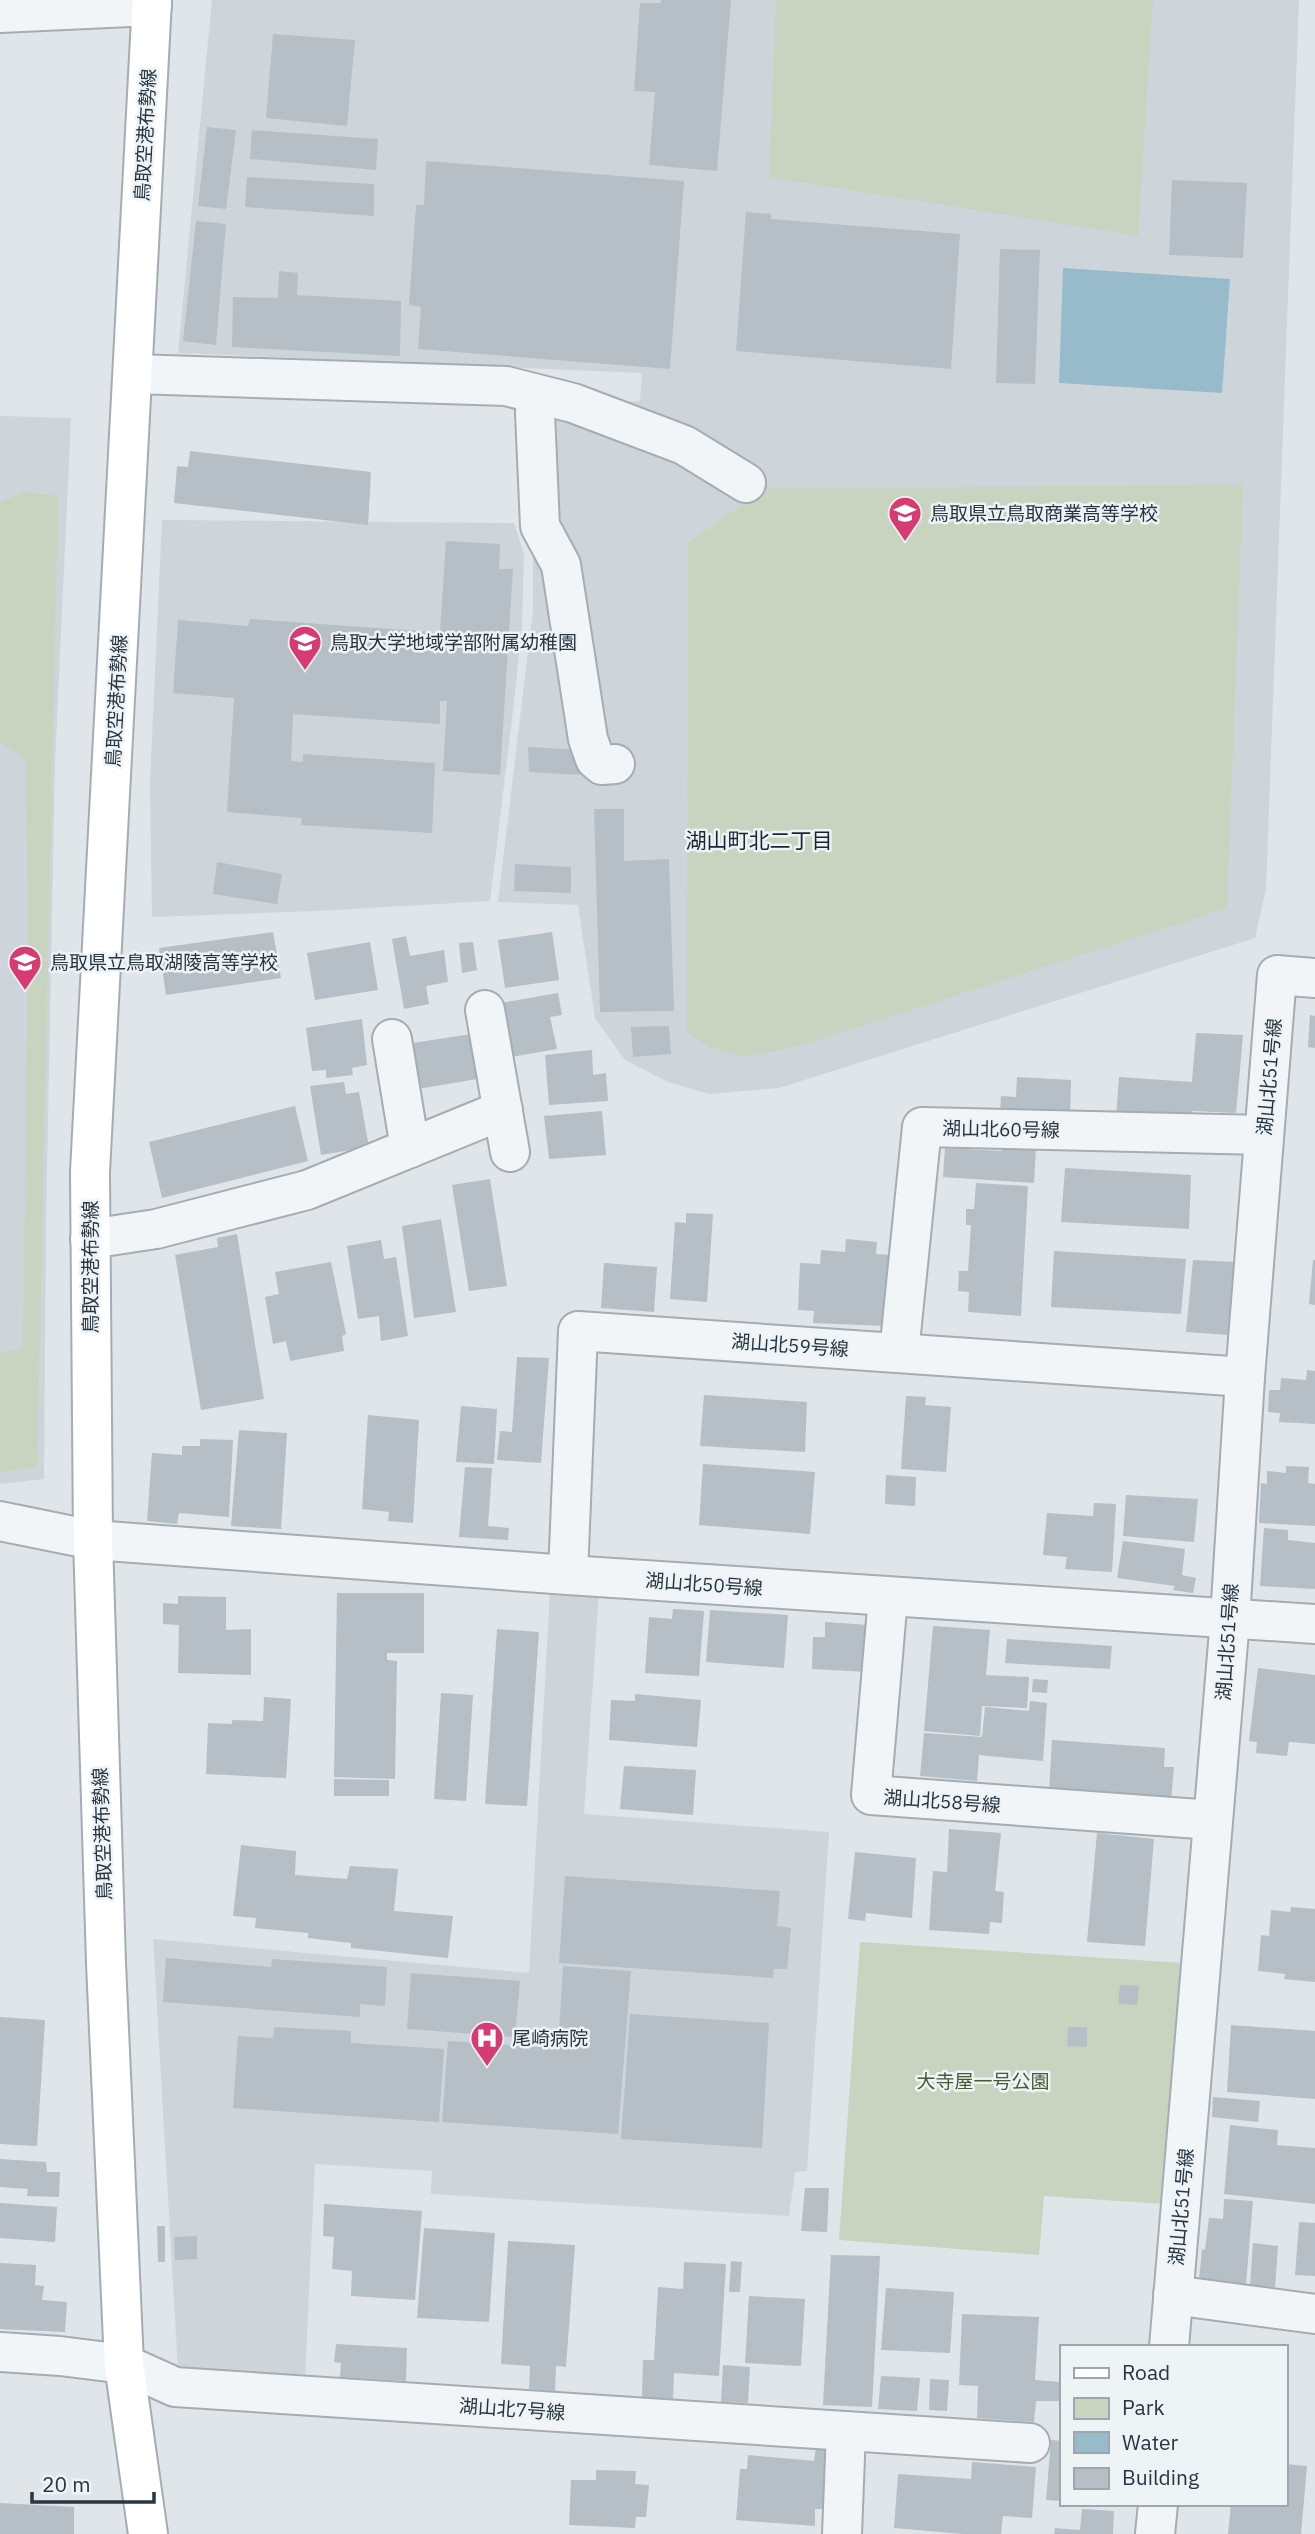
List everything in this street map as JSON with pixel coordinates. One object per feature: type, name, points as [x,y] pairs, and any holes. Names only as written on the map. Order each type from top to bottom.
[{"type":"main road","name":"鳥取空港布勢線","points":[[148,2534],[124,2364],[106,1949],[93,1540],[90,1239],[91,1158],[152,3]]},
{"type":"street","points":[[0,13],[152,3]]},
{"type":"street","points":[[134,374],[506,386],[573,403],[684,445],[746,483]]},
{"type":"street","points":[[536,395],[540,526],[561,565],[595,759],[602,765],[615,764]]},
{"type":"street","name":"湖山北51号線","points":[[1169,2345],[1230,1619],[1245,1377],[1277,975],[1315,978]]},
{"type":"street","points":[[485,1010],[510,1152]]},
{"type":"street","points":[[392,1040],[410,1148]]},
{"type":"street","points":[[90,1239],[156,1229],[307,1190],[502,1110]]},
{"type":"street","name":"湖山北60号線","points":[[899,1353],[922,1127],[1265,1135]]},
{"type":"street","name":"湖山北59号線","points":[[568,1575],[578,1331],[1245,1377]]},
{"type":"street","name":"湖山北50号線","points":[[0,1521],[93,1540],[888,1597],[1315,1624]]},
{"type":"street","name":"湖山北58号線","points":[[888,1597],[871,1796],[1213,1820]]},
{"type":"street","points":[[1173,2295],[1315,2314]]},
{"type":"street","name":"湖山北7号線","points":[[0,2352],[124,2364],[175,2387],[1030,2443]]},
{"type":"street","points":[[842,2534],[846,2431]]},
{"type":"street","points":[[1155,2534],[1157,2506]]},
{"type":"shaded area","name":"鳥取県立鳥取商業高等学校","points":[[212,0],[1299,0],[1266,889],[1255,938],[779,1088],[709,1094],[668,1082],[625,1060],[595,1018],[578,905],[498,902],[533,610],[533,554],[519,409],[640,401],[642,373],[178,353]]},
{"type":"shaded area","name":"鳥取県立鳥取湖陵高等学校","points":[[0,416],[71,418],[55,762],[44,1479],[0,1484]]},
{"type":"shaded area","points":[[162,520],[514,523],[524,554],[522,623],[490,901],[152,917],[150,782]]},
{"type":"shaded area","name":"尾崎病院","points":[[550,1590],[599,1592],[584,1814],[829,1832],[807,2171],[795,2172],[789,2216],[431,2194],[432,2171],[315,2164],[305,2378],[178,2370],[153,1939],[529,1973]]},
{"type":"green space","points":[[776,0],[1153,0],[1138,236],[769,177]]},
{"type":"green space","points":[[1243,485],[1227,908],[796,1047],[745,1057],[709,1047],[687,1034],[688,542],[767,488]]},
{"type":"green space","points":[[24,492],[58,496],[37,1467],[0,1472],[0,1353],[23,1348],[28,942],[26,759],[0,742],[0,502]]},
{"type":"green space","name":"大寺屋一号公園","points":[[860,1942],[1183,1963],[1164,2204],[1044,2196],[1039,2255],[839,2240]]},
{"type":"water","points":[[1063,268],[1230,279],[1222,393],[1059,383]]},
{"type":"building","points":[[661,0],[731,0],[717,171],[649,165],[655,92],[634,91],[640,3],[660,3]]},
{"type":"building","points":[[273,34],[355,40],[347,126],[266,118]]},
{"type":"building","points":[[207,127],[236,130],[226,209],[198,206]]},
{"type":"building","points":[[252,130],[378,139],[376,170],[250,159]]},
{"type":"building","points":[[426,161],[684,181],[670,369],[418,349],[421,307],[409,305],[416,205],[424,205]]},
{"type":"building","points":[[247,177],[374,184],[374,216],[245,207]]},
{"type":"building","points":[[1172,180],[1247,183],[1243,258],[1169,255]]},
{"type":"building","points":[[746,212],[771,214],[771,219],[960,234],[951,369],[736,351]]},
{"type":"building","points":[[196,221],[226,224],[216,345],[183,341]]},
{"type":"building","points":[[1000,249],[1040,250],[1035,384],[996,383]]},
{"type":"building","points":[[279,271],[298,273],[297,295],[401,301],[400,356],[232,347],[233,297],[278,298]]},
{"type":"building","points":[[190,451],[371,472],[368,525],[174,503],[177,466],[188,467]]},
{"type":"building","points":[[446,541],[500,544],[499,569],[513,569],[500,775],[443,771],[447,701],[440,701],[440,724],[293,714],[291,761],[303,762],[303,754],[435,763],[432,833],[301,825],[302,818],[227,812],[234,698],[173,693],[178,620],[248,626],[250,619],[433,632],[432,649],[439,648]]},
{"type":"building","points":[[528,747],[580,750],[580,775],[529,772]]},
{"type":"building","points":[[594,809],[624,809],[624,861],[669,859],[674,1011],[600,1012]]},
{"type":"building","points":[[217,862],[282,874],[277,904],[213,894]]},
{"type":"building","points":[[515,864],[571,867],[571,893],[514,891]]},
{"type":"building","points":[[273,932],[281,978],[166,995],[159,948]]},
{"type":"building","points":[[552,932],[559,980],[505,988],[498,940]]},
{"type":"building","points":[[406,936],[410,956],[444,950],[448,982],[426,986],[429,1004],[404,1009],[392,939]]},
{"type":"building","points":[[370,942],[378,990],[315,1000],[307,953]]},
{"type":"building","points":[[473,942],[477,970],[462,973],[459,943]]},
{"type":"building","points":[[558,993],[562,1015],[550,1017],[557,1049],[511,1057],[501,1003]]},
{"type":"building","points":[[1310,1015],[1315,1016],[1315,1048],[1308,1047]]},
{"type":"building","points":[[362,1019],[367,1065],[352,1068],[353,1075],[326,1078],[326,1070],[312,1071],[306,1028]]},
{"type":"building","points":[[669,1026],[671,1054],[633,1057],[631,1027]]},
{"type":"building","points":[[1196,1033],[1243,1035],[1236,1113],[1192,1111],[1190,1124],[1116,1118],[1119,1077],[1192,1082]]},
{"type":"building","points":[[471,1034],[477,1079],[418,1089],[413,1043]]},
{"type":"building","points":[[592,1050],[593,1075],[606,1073],[608,1101],[549,1105],[545,1055]]},
{"type":"building","points":[[1017,1077],[1071,1080],[1070,1118],[1000,1114],[1001,1096],[1016,1097]]},
{"type":"building","points":[[344,1082],[346,1094],[359,1092],[369,1147],[321,1155],[310,1086]]},
{"type":"building","points":[[295,1106],[308,1161],[162,1198],[149,1142]]},
{"type":"building","points":[[602,1111],[606,1155],[549,1159],[544,1116]]},
{"type":"building","points":[[1001,1146],[1036,1147],[1034,1183],[943,1177],[945,1148],[1002,1151]]},
{"type":"building","points":[[1065,1168],[1191,1175],[1189,1229],[1061,1222]]},
{"type":"building","points":[[490,1179],[507,1286],[469,1291],[452,1185]]},
{"type":"building","points":[[976,1183],[1028,1186],[1021,1316],[968,1312],[969,1292],[958,1291],[959,1271],[968,1271],[971,1225],[966,1225],[966,1209],[974,1209]]},
{"type":"building","points":[[686,1213],[713,1214],[707,1302],[670,1299],[675,1222],[686,1223]]},
{"type":"building","points":[[441,1219],[456,1312],[414,1318],[402,1226]]},
{"type":"building","points":[[237,1234],[264,1399],[201,1410],[175,1255],[218,1247],[217,1238]]},
{"type":"building","points":[[846,1239],[877,1242],[876,1254],[890,1255],[886,1326],[813,1323],[814,1311],[798,1310],[800,1263],[820,1264],[821,1250],[845,1252]]},
{"type":"building","points":[[381,1240],[384,1259],[396,1257],[408,1336],[381,1341],[379,1316],[358,1319],[347,1246]]},
{"type":"building","points":[[1054,1251],[1186,1259],[1181,1314],[1051,1307]]},
{"type":"building","points":[[1193,1260],[1234,1262],[1229,1335],[1186,1332]]},
{"type":"building","points":[[1315,1260],[1315,1305],[1309,1304]]},
{"type":"building","points":[[331,1262],[346,1334],[342,1336],[344,1351],[290,1361],[286,1341],[273,1344],[265,1297],[279,1294],[275,1272]]},
{"type":"building","points":[[604,1263],[657,1267],[654,1312],[601,1308]]},
{"type":"building","points":[[517,1357],[549,1358],[541,1463],[497,1460],[500,1431],[512,1432]]},
{"type":"building","points":[[1307,1370],[1315,1371],[1315,1424],[1279,1422],[1280,1413],[1268,1412],[1269,1390],[1280,1390],[1281,1378],[1306,1380]]},
{"type":"building","points":[[704,1395],[807,1402],[805,1452],[700,1446]]},
{"type":"building","points":[[906,1396],[926,1397],[925,1405],[951,1407],[946,1472],[901,1469]]},
{"type":"building","points":[[461,1406],[497,1409],[494,1464],[456,1462]]},
{"type":"building","points":[[368,1415],[419,1420],[413,1523],[388,1521],[389,1512],[362,1509]]},
{"type":"building","points":[[239,1430],[287,1433],[281,1529],[231,1526]]},
{"type":"building","points":[[200,1439],[233,1440],[229,1517],[179,1513],[177,1524],[147,1521],[152,1453],[182,1455],[182,1446],[200,1446]]},
{"type":"building","points":[[703,1464],[815,1472],[810,1534],[699,1525]]},
{"type":"building","points":[[1286,1466],[1309,1467],[1308,1483],[1315,1484],[1315,1526],[1259,1523],[1261,1483],[1267,1484],[1267,1471],[1286,1473]]},
{"type":"building","points":[[465,1467],[492,1468],[488,1526],[509,1528],[508,1540],[459,1537]]},
{"type":"building","points":[[886,1475],[916,1477],[915,1506],[885,1504]]},
{"type":"building","points":[[1126,1495],[1198,1499],[1194,1542],[1123,1536]]},
{"type":"building","points":[[1094,1503],[1116,1504],[1112,1572],[1065,1569],[1067,1557],[1043,1555],[1047,1513],[1093,1516]]},
{"type":"building","points":[[1264,1528],[1288,1530],[1288,1540],[1315,1543],[1315,1589],[1260,1586]]},
{"type":"building","points":[[1123,1541],[1185,1549],[1182,1575],[1196,1578],[1193,1593],[1173,1590],[1175,1586],[1117,1578]]},
{"type":"building","points":[[337,1593],[424,1593],[424,1653],[387,1653],[387,1660],[397,1661],[395,1779],[334,1777]]},
{"type":"building","points":[[178,1596],[226,1597],[226,1630],[251,1629],[251,1675],[178,1673],[179,1625],[163,1624],[163,1603],[178,1604]]},
{"type":"building","points":[[673,1609],[704,1611],[699,1676],[645,1673],[649,1617],[672,1619]]},
{"type":"building","points":[[710,1610],[788,1615],[784,1668],[706,1662]]},
{"type":"building","points":[[825,1622],[869,1625],[867,1672],[812,1669],[813,1637],[825,1637]]},
{"type":"building","points":[[933,1626],[990,1630],[986,1675],[1029,1677],[1027,1708],[982,1706],[980,1736],[924,1731]]},
{"type":"building","points":[[497,1629],[539,1632],[527,1806],[485,1804]]},
{"type":"building","points":[[1007,1639],[1112,1646],[1110,1669],[1005,1663]]},
{"type":"building","points":[[1258,1668],[1315,1675],[1315,1744],[1289,1742],[1287,1756],[1256,1753],[1257,1742],[1249,1741]]},
{"type":"building","points":[[1033,1679],[1048,1680],[1047,1693],[1032,1692]]},
{"type":"building","points":[[441,1693],[473,1695],[466,1801],[434,1799]]},
{"type":"building","points":[[635,1694],[701,1700],[697,1747],[609,1740],[611,1700],[635,1701]]},
{"type":"building","points":[[264,1697],[291,1699],[286,1778],[206,1774],[208,1723],[232,1724],[232,1720],[263,1721]]},
{"type":"building","points":[[1030,1701],[1047,1703],[1043,1761],[979,1755],[977,1781],[920,1776],[924,1733],[982,1737],[985,1707],[1029,1711]]},
{"type":"building","points":[[1052,1740],[1165,1748],[1164,1767],[1174,1767],[1171,1802],[1049,1792]]},
{"type":"building","points":[[624,1766],[696,1770],[693,1815],[620,1809]]},
{"type":"building","points":[[334,1779],[389,1780],[389,1796],[334,1796]]},
{"type":"building","points":[[949,1829],[1001,1833],[995,1891],[1004,1892],[1002,1923],[990,1922],[989,1934],[929,1930],[933,1871],[947,1872]]},
{"type":"building","points":[[1097,1833],[1154,1839],[1145,1946],[1087,1942]]},
{"type":"building","points":[[241,1845],[296,1851],[295,1875],[347,1879],[350,1866],[398,1869],[394,1911],[453,1916],[448,1958],[351,1948],[351,1943],[308,1938],[308,1933],[255,1928],[256,1918],[233,1916]]},
{"type":"building","points":[[855,1852],[916,1858],[912,1918],[866,1913],[865,1921],[848,1919]]},
{"type":"building","points":[[565,1876],[780,1891],[777,1926],[791,1928],[787,1969],[774,1969],[773,1978],[559,1963]]},
{"type":"building","points":[[1291,1907],[1315,1909],[1315,1982],[1284,1979],[1285,1974],[1258,1971],[1261,1935],[1269,1936],[1271,1910],[1290,1912]]},
{"type":"building","points":[[166,1958],[271,1967],[272,1959],[387,1967],[385,2006],[360,2004],[360,2017],[163,2002]]},
{"type":"building","points":[[563,1966],[631,1971],[618,2134],[442,2122],[448,2041],[558,2048]]},
{"type":"building","points":[[411,1973],[520,1981],[515,2037],[407,2029]]},
{"type":"building","points":[[1120,1985],[1139,1986],[1137,2005],[1118,2004]]},
{"type":"building","points":[[630,2014],[769,2023],[762,2148],[621,2139]]},
{"type":"building","points":[[0,2017],[45,2020],[37,2146],[0,2144]]},
{"type":"building","points":[[1231,2025],[1315,2031],[1315,2099],[1227,2092]]},
{"type":"building","points":[[274,2027],[351,2031],[351,2043],[444,2049],[439,2122],[233,2108],[238,2036],[273,2038]]},
{"type":"building","points":[[1068,2027],[1087,2027],[1087,2047],[1067,2046]]},
{"type":"building","points":[[1213,2097],[1260,2101],[1258,2122],[1212,2117]]},
{"type":"building","points":[[1230,2125],[1278,2130],[1277,2145],[1315,2148],[1315,2204],[1224,2194]]},
{"type":"building","points":[[0,2159],[46,2162],[47,2172],[60,2172],[59,2197],[27,2196],[28,2189],[0,2187]]},
{"type":"building","points":[[805,2188],[829,2188],[827,2232],[801,2231]]},
{"type":"building","points":[[1224,2199],[1253,2201],[1246,2284],[1199,2280],[1209,2218],[1223,2219]]},
{"type":"building","points":[[0,2203],[57,2207],[55,2242],[0,2238]]},
{"type":"building","points":[[324,2204],[422,2211],[415,2300],[351,2296],[352,2271],[332,2269],[334,2237],[323,2236]]},
{"type":"building","points":[[1299,2222],[1315,2223],[1315,2276],[1295,2275]]},
{"type":"building","points":[[157,2226],[165,2226],[165,2262],[158,2262]]},
{"type":"building","points":[[424,2228],[495,2233],[489,2322],[417,2318]]},
{"type":"building","points":[[197,2236],[197,2259],[175,2260],[174,2237]]},
{"type":"building","points":[[508,2241],[575,2245],[566,2367],[556,2366],[555,2391],[529,2389],[530,2366],[501,2364]]},
{"type":"building","points":[[1253,2243],[1278,2246],[1275,2287],[1250,2286]]},
{"type":"building","points":[[831,2255],[880,2256],[872,2407],[823,2405]]},
{"type":"building","points":[[731,2261],[742,2262],[740,2292],[729,2292]]},
{"type":"building","points":[[684,2262],[726,2264],[719,2376],[674,2373],[673,2399],[642,2397],[643,2360],[654,2360],[658,2287],[683,2289]]},
{"type":"building","points":[[0,2263],[36,2265],[35,2285],[44,2286],[42,2300],[67,2302],[65,2332],[0,2329]]},
{"type":"building","points":[[886,2288],[954,2292],[950,2353],[881,2350]]},
{"type":"building","points":[[749,2296],[805,2299],[801,2366],[745,2363]]},
{"type":"building","points":[[962,2314],[1039,2317],[1035,2380],[1060,2382],[1060,2401],[1036,2401],[1034,2422],[977,2418],[978,2386],[959,2385]]},
{"type":"building","points":[[336,2344],[407,2348],[406,2381],[340,2377],[341,2363],[334,2362]]},
{"type":"building","points":[[723,2365],[750,2367],[748,2403],[721,2402]]},
{"type":"building","points":[[881,2376],[920,2378],[917,2411],[878,2409]]},
{"type":"building","points":[[930,2379],[949,2380],[947,2411],[929,2410]]},
{"type":"building","points":[[1051,2440],[1060,2441],[1060,2501],[1046,2500]]},
{"type":"building","points":[[816,2448],[828,2450],[823,2509],[815,2509],[815,2526],[736,2520],[740,2469],[747,2469],[748,2455],[814,2461]]},
{"type":"building","points":[[972,2462],[1036,2467],[1032,2518],[1003,2516],[1001,2534],[963,2534],[894,2528],[898,2474],[971,2479]]},
{"type":"building","points":[[1287,2464],[1307,2466],[1301,2534],[1228,2534],[1231,2506],[1287,2506]]},
{"type":"building","points":[[596,2470],[636,2471],[635,2484],[649,2485],[646,2517],[636,2517],[635,2528],[569,2525],[571,2480],[596,2480]]},
{"type":"building","points":[[0,2503],[74,2507],[74,2534],[0,2534]]},
{"type":"building","points":[[1082,2509],[1114,2511],[1113,2534],[1054,2534],[1055,2528],[1080,2530]]},
{"type":"place","name":"鳥取県立鳥取商業高等学校","points":[[905,543]]},
{"type":"place","name":"鳥取大学地域学部附属幼稚園","points":[[305,672]]},
{"type":"place","name":"鳥取県立鳥取湖陵高等学校","points":[[25,992]]},
{"type":"place","name":"尾崎病院","points":[[487,2068]]},
{"type":"district","name":"湖山町北二丁目","points":[[759,841]]}]
